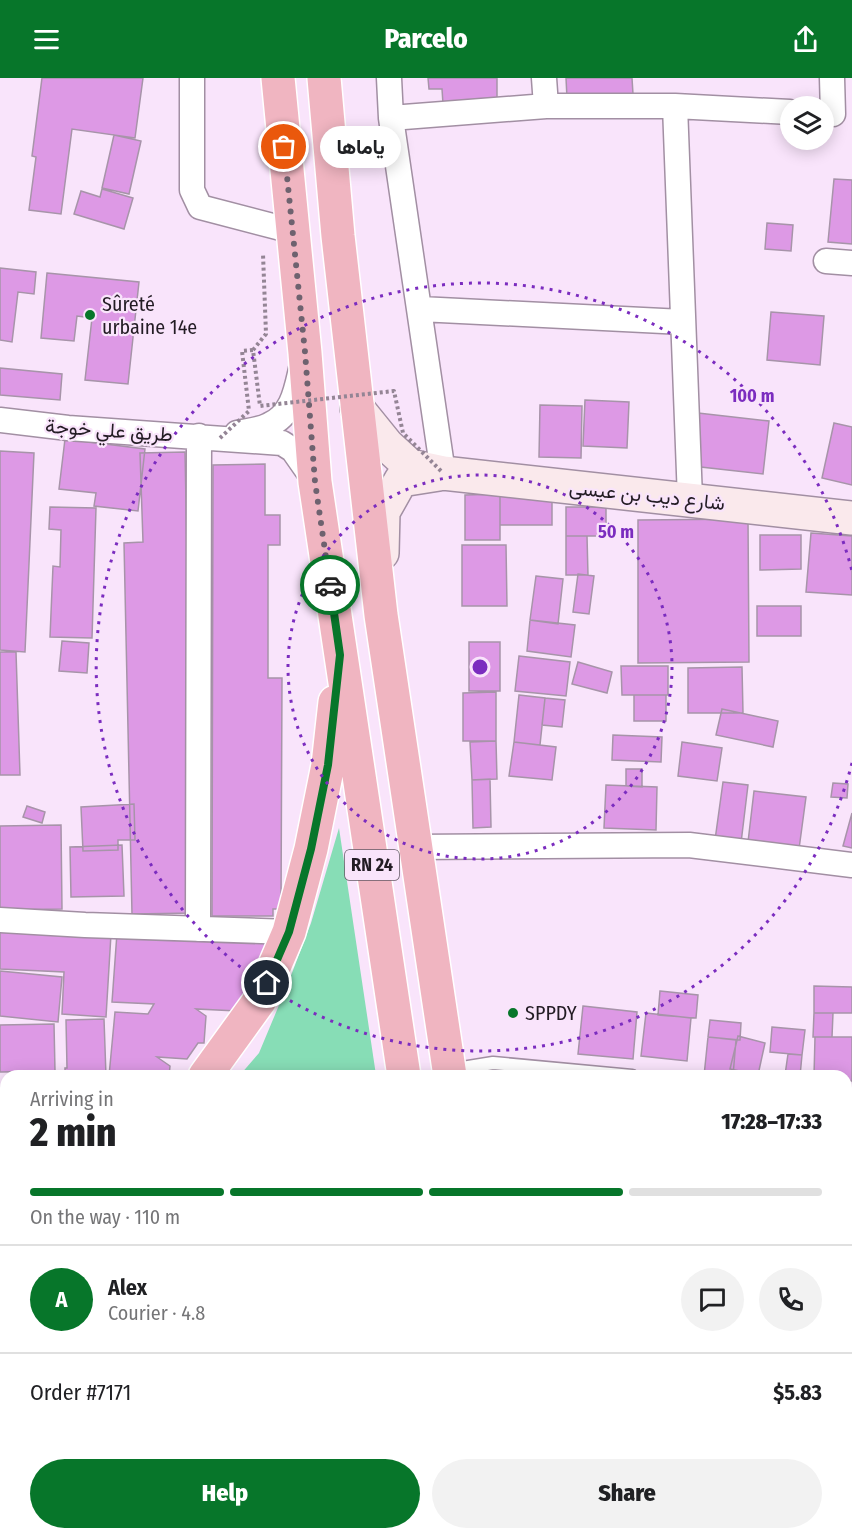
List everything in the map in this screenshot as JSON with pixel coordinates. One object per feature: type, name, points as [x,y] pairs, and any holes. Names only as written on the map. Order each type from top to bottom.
[{"type":"highway","name":"RN 24","points":[[278,78],[277,228],[305,352],[315,482],[403,1070]]},
{"type":"highway","name":"RN 24","points":[[324,78],[338,236],[381,615],[450,1070]]},
{"type":"highway","points":[[209,1070],[260,1000],[289,932],[311,849],[328,765],[340,655]]},
{"type":"street","points":[[192,78],[192,190],[200,207],[277,228]]},
{"type":"street","points":[[389,78],[391,118],[443,473]]},
{"type":"street","points":[[544,78],[546,106]]},
{"type":"street","points":[[832,78],[836,114]]},
{"type":"street","points":[[391,118],[546,106],[675,106],[780,111]]},
{"type":"street","points":[[675,106],[690,499]]},
{"type":"street","points":[[826,261],[852,263]]},
{"type":"street","points":[[420,309],[683,322]]},
{"type":"street","points":[[198,929],[212,437],[270,425],[284,414],[294,398],[305,352]]},
{"type":"street","points":[[357,408],[387,445],[410,466],[443,473]]},
{"type":"street","name":"طريق علي خوجة","points":[[0,420],[68,428],[282,443],[293,450],[315,482]]},
{"type":"street","points":[[381,615],[383,512],[401,480],[443,473]]},
{"type":"street","name":"شارع ديب بن عيسى","points":[[443,473],[852,518]]},
{"type":"street","points":[[416,847],[690,845],[852,865]]},
{"type":"street","points":[[0,920],[289,932]]},
{"type":"lane","points":[[463,1070],[493,1063],[568,1070]]},
{"type":"path","points":[[212,437],[249,411],[242,351],[253,350],[266,334],[277,228]]},
{"type":"path","points":[[253,350],[260,406],[394,391],[403,433],[443,473]]},
{"type":"green space","points":[[339,828],[375,1070],[244,1070],[259,1053],[311,923]]},
{"type":"building","points":[[42,78],[143,78],[135,138],[72,129],[61,214],[29,210],[36,157],[32,156]]},
{"type":"building","points":[[428,78],[497,78],[497,102],[443,104],[442,89],[429,89]]},
{"type":"building","points":[[566,78],[632,78],[633,94],[567,98]]},
{"type":"building","points":[[114,135],[141,141],[129,194],[102,188]]},
{"type":"building","points":[[834,179],[852,180],[852,244],[828,242]]},
{"type":"building","points":[[102,189],[133,198],[124,229],[74,214],[81,191],[100,197]]},
{"type":"building","points":[[767,223],[793,225],[791,251],[765,249]]},
{"type":"building","points":[[0,268],[36,272],[34,294],[18,292],[12,342],[0,340]]},
{"type":"building","points":[[47,273],[139,282],[128,384],[85,380],[92,318],[77,316],[74,341],[41,338]]},
{"type":"building","points":[[771,312],[824,316],[820,365],[767,360]]},
{"type":"building","points":[[0,368],[62,374],[60,400],[0,395]]},
{"type":"building","points":[[585,400],[629,402],[627,448],[583,446]]},
{"type":"building","points":[[540,405],[582,406],[581,458],[539,457]]},
{"type":"building","points":[[698,413],[769,421],[763,474],[692,466]]},
{"type":"building","points":[[834,423],[852,427],[852,485],[822,478]]},
{"type":"building","points":[[65,439],[145,449],[138,511],[94,506],[96,493],[59,489]]},
{"type":"building","points":[[0,451],[34,453],[25,652],[0,650]]},
{"type":"building","points":[[185,452],[194,913],[132,914],[124,543],[143,542],[140,453]]},
{"type":"building","points":[[265,464],[265,515],[280,515],[280,545],[268,545],[268,678],[282,678],[281,909],[273,909],[273,916],[212,916],[213,465]]},
{"type":"building","points":[[500,494],[552,494],[552,525],[500,525]]},
{"type":"building","points":[[500,494],[500,540],[465,540],[465,495]]},
{"type":"building","points":[[50,507],[96,508],[92,638],[50,637],[53,566],[60,567],[61,530],[49,529]]},
{"type":"building","points":[[566,507],[606,507],[606,536],[566,536]]},
{"type":"building","points":[[748,519],[749,662],[638,663],[638,520]]},
{"type":"building","points":[[811,533],[852,536],[852,595],[806,592]]},
{"type":"building","points":[[760,535],[801,535],[801,569],[760,570]]},
{"type":"building","points":[[566,536],[587,536],[588,575],[566,575]]},
{"type":"building","points":[[462,545],[506,545],[507,606],[462,606]]},
{"type":"building","points":[[578,574],[594,576],[589,614],[573,612]]},
{"type":"building","points":[[536,576],[563,579],[558,624],[530,620]]},
{"type":"building","points":[[757,606],[801,606],[801,636],[757,636]]},
{"type":"building","points":[[530,620],[575,625],[571,657],[527,651]]},
{"type":"building","points":[[62,641],[89,643],[87,673],[59,671]]},
{"type":"building","points":[[469,642],[500,642],[500,691],[469,691]]},
{"type":"building","points":[[0,652],[16,652],[20,775],[0,775]]},
{"type":"building","points":[[519,656],[570,662],[566,696],[515,691]]},
{"type":"building","points":[[578,662],[612,672],[607,693],[572,684]]},
{"type":"building","points":[[621,666],[668,666],[668,695],[622,695]]},
{"type":"building","points":[[742,667],[743,713],[688,713],[688,668]]},
{"type":"building","points":[[496,692],[496,741],[463,741],[463,693]]},
{"type":"building","points":[[519,695],[545,698],[540,745],[514,742]]},
{"type":"building","points":[[634,695],[666,695],[666,721],[634,721]]},
{"type":"building","points":[[545,698],[565,700],[562,727],[542,725]]},
{"type":"building","points":[[722,709],[778,721],[773,747],[716,735]]},
{"type":"building","points":[[613,735],[662,737],[661,762],[612,760]]},
{"type":"building","points":[[496,741],[497,779],[472,780],[470,742]]},
{"type":"building","points":[[514,742],[556,747],[552,780],[509,776]]},
{"type":"building","points":[[682,742],[722,748],[717,781],[678,776]]},
{"type":"building","points":[[626,769],[642,769],[642,787],[626,786]]},
{"type":"building","points":[[490,779],[491,827],[473,828],[472,780]]},
{"type":"building","points":[[723,782],[748,785],[741,843],[715,840]]},
{"type":"building","points":[[833,783],[848,784],[847,798],[831,797]]},
{"type":"building","points":[[606,785],[657,787],[656,830],[604,828]]},
{"type":"building","points":[[754,791],[806,797],[799,849],[748,842]]},
{"type":"building","points":[[134,804],[135,840],[118,840],[118,850],[83,851],[81,807]]},
{"type":"building","points":[[27,806],[45,812],[42,823],[23,817]]},
{"type":"building","points":[[852,813],[852,848],[843,846]]},
{"type":"building","points":[[61,825],[62,909],[0,910],[0,826]]},
{"type":"building","points":[[122,845],[124,896],[71,897],[70,847]]},
{"type":"building","points":[[0,928],[111,934],[106,1017],[62,1014],[64,972],[0,969]]},
{"type":"building","points":[[117,933],[274,943],[237,1011],[196,1009],[206,1016],[204,1043],[198,1043],[187,1059],[157,1057],[170,1066],[170,1070],[110,1070],[115,1012],[148,1014],[154,1004],[112,1002]]},
{"type":"building","points":[[0,971],[62,977],[58,1022],[0,1016]]},
{"type":"building","points":[[814,986],[852,987],[852,1013],[814,1013]]},
{"type":"building","points":[[660,991],[698,995],[696,1018],[658,1015]]},
{"type":"building","points":[[583,1006],[637,1012],[633,1059],[578,1054]]},
{"type":"building","points":[[646,1013],[691,1018],[687,1061],[641,1056]]},
{"type":"building","points":[[814,1013],[833,1013],[832,1037],[813,1037]]},
{"type":"building","points":[[104,1019],[106,1070],[65,1070],[67,1068],[66,1020]]},
{"type":"building","points":[[710,1020],[741,1023],[740,1040],[708,1037]]},
{"type":"building","points":[[54,1024],[55,1070],[0,1070],[0,1025]]},
{"type":"building","points":[[772,1027],[805,1030],[802,1055],[770,1052]]},
{"type":"building","points":[[738,1036],[765,1043],[759,1070],[730,1069]]},
{"type":"building","points":[[708,1037],[736,1040],[734,1070],[705,1070]]},
{"type":"building","points":[[815,1037],[852,1037],[852,1070],[814,1070]]},
{"type":"building","points":[[788,1054],[802,1055],[801,1070],[786,1070]]},
{"type":"way so far","points":[[284,147],[305,352],[315,482],[330,585]]},
{"type":"place","name":"ياماها","points":[[284,147]]},
{"type":"place","name":"Sûreté urbaine 14e","points":[[90,315]]},
{"type":"place","name":"SPPDY","points":[[513,1013]]},
{"type":"route","points":[[267,983],[289,932],[311,849],[328,765],[340,655],[330,585]]}]
